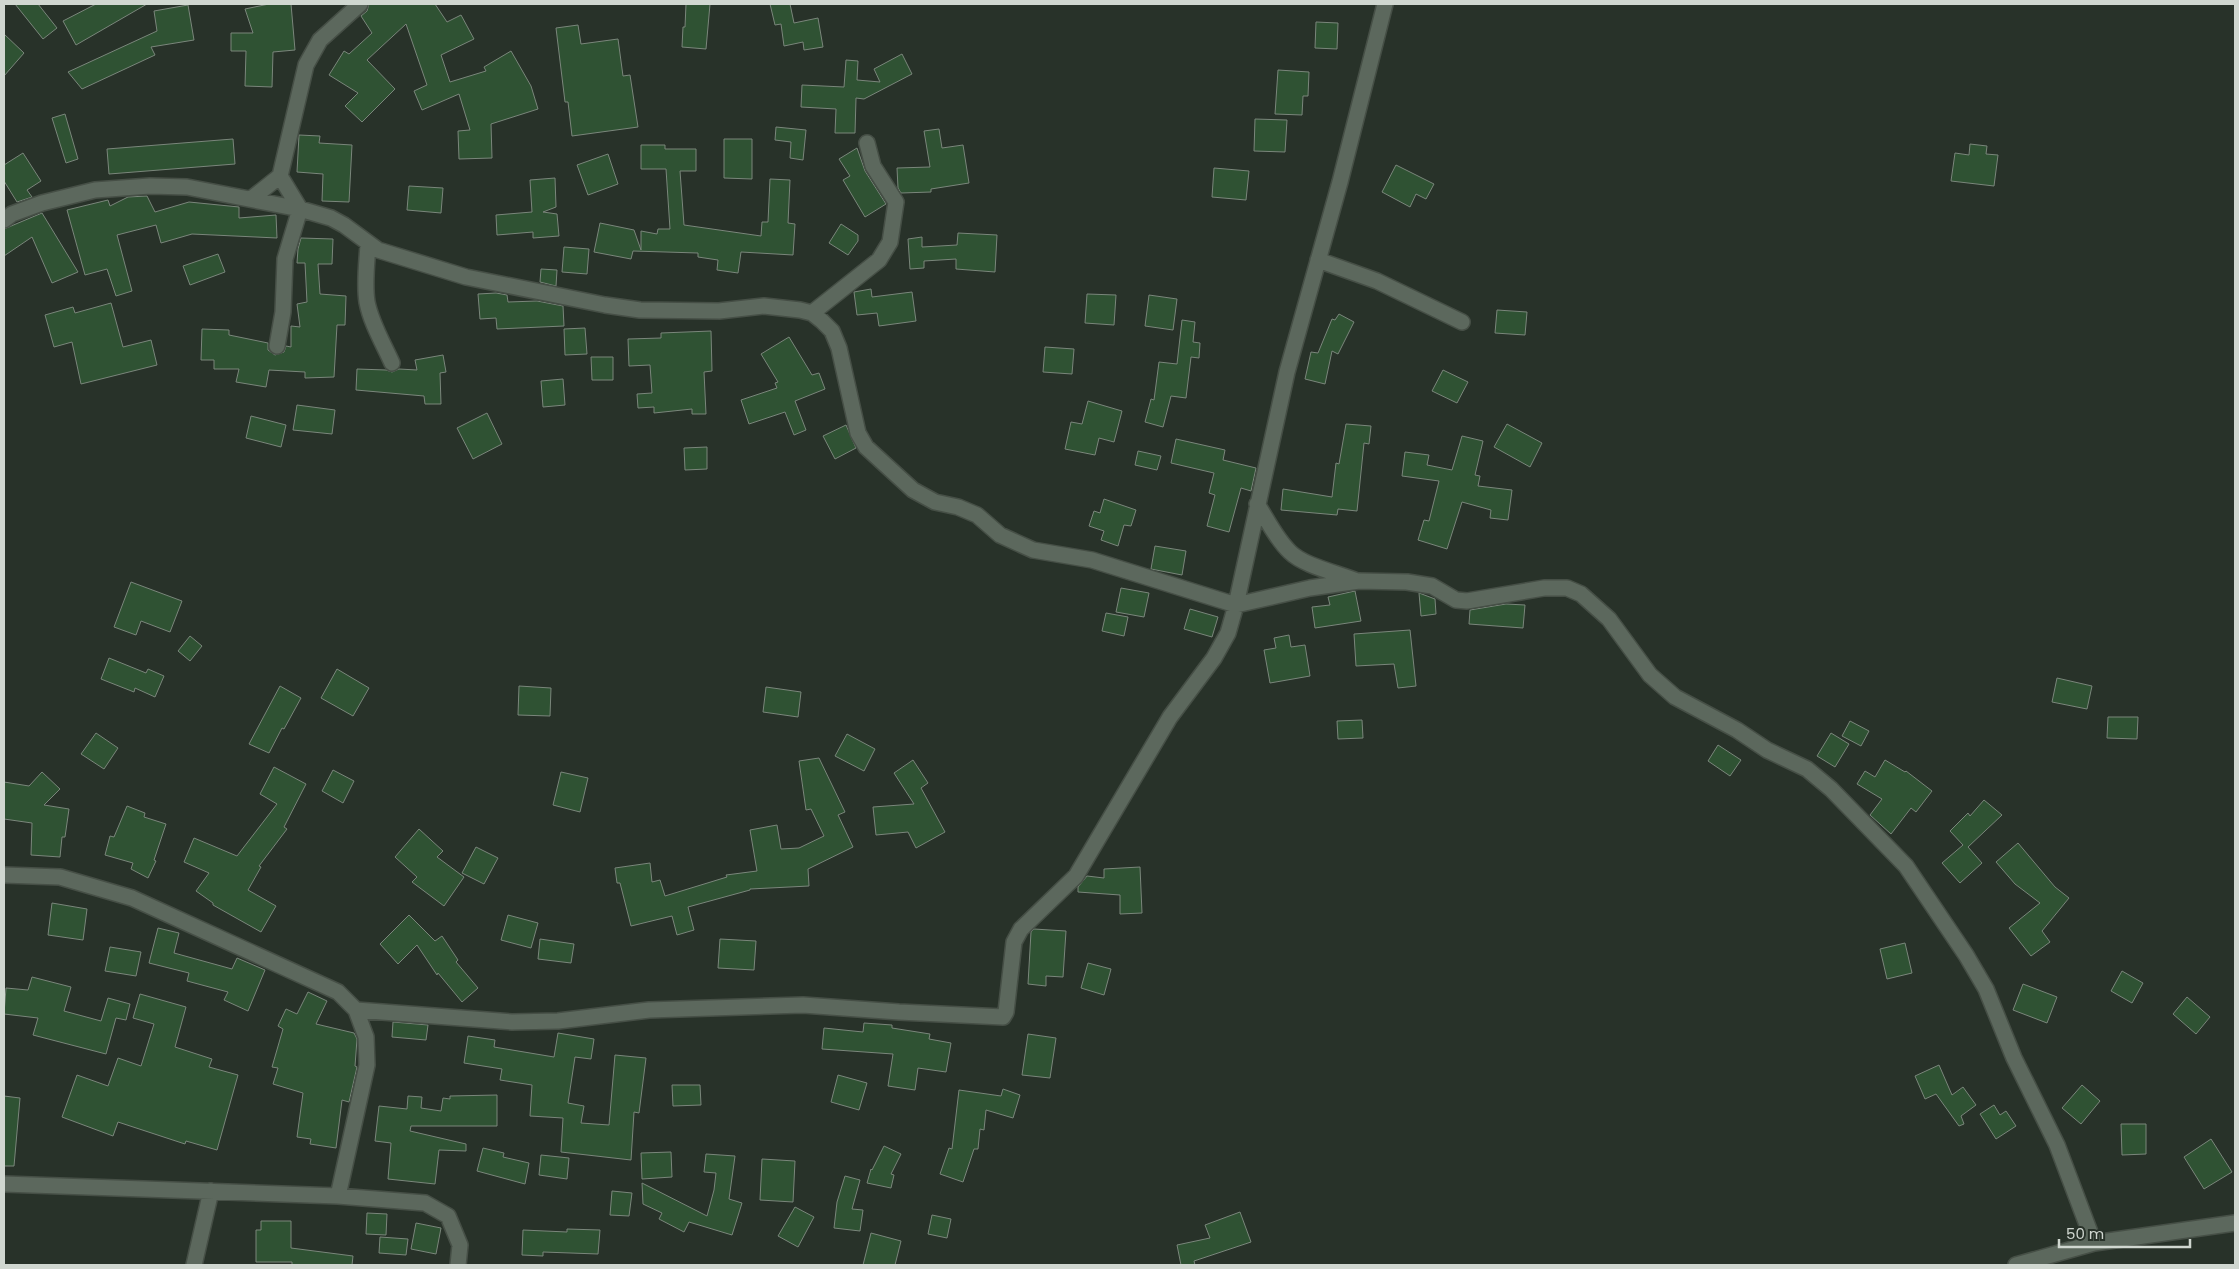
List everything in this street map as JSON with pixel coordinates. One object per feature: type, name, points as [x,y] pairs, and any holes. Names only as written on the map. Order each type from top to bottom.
[{"type":"street","points":[[251,199],[280,176],[306,66],[320,40],[360,4]]},
{"type":"street","points":[[356,1010],[512,1022],[558,1020],[649,1010],[803,1005],[908,1013],[1004,1017],[1014,942],[1021,929],[1076,876],[1170,717],[1214,658],[1228,632],[1236,605],[1287,372],[1385,4]]},
{"type":"street","points":[[812,313],[878,260],[890,242],[896,202],[872,166],[867,143]]},
{"type":"street","points":[[277,346],[282,312],[285,259],[300,209],[280,176]]},
{"type":"street","points":[[4,220],[42,203],[95,190],[150,186],[187,187],[300,209],[331,218],[344,224],[378,250],[466,277],[605,305],[640,310],[720,311],[764,306],[800,310],[812,313],[832,331],[839,348],[858,433],[866,447],[913,490],[935,502],[958,507],[976,515],[1000,536],[1033,550],[1092,560],[1236,605],[1310,588],[1359,581],[1407,582],[1432,586],[1456,600],[1467,601],[1544,588],[1567,588],[1581,594],[1608,619],[1650,675],[1675,697],[1737,730],[1767,750],[1807,769],[1831,789],[1906,866],[1966,955],[1986,989],[2014,1058],[2057,1145],[2094,1243]]},
{"type":"street","points":[[368,244],[367,302],[392,363]]},
{"type":"street","points":[[1318,260],[1376,281],[1462,322]]},
{"type":"street","points":[[1257,504],[1283,545],[1291,554],[1301,560],[1359,581]]},
{"type":"street","points":[[4,875],[60,877],[132,898],[338,992],[356,1010],[366,1037],[367,1066],[338,1196]]},
{"type":"street","points":[[4,1184],[338,1196],[424,1203],[448,1216],[460,1245],[458,1265]]},
{"type":"street","points":[[194,1265],[211,1191]]},
{"type":"street","points":[[2016,1265],[2094,1243],[2235,1223]]},
{"type":"building","points":[[15,4],[38,4],[57,28],[43,39]]},
{"type":"building","points":[[96,4],[147,4],[76,45],[63,21]]},
{"type":"building","points":[[269,4],[291,4],[295,50],[273,52],[272,87],[245,86],[246,51],[231,51],[231,33],[253,33],[245,9]]},
{"type":"building","points":[[369,4],[435,4],[447,22],[461,15],[474,39],[441,55],[450,82],[486,71],[484,67],[511,51],[531,86],[538,109],[491,124],[492,158],[459,159],[458,131],[470,130],[459,94],[422,110],[414,91],[427,85],[406,24],[367,60],[395,89],[362,122],[345,106],[358,93],[329,75],[344,51],[349,54],[372,33],[361,16],[367,11]]},
{"type":"building","points":[[686,4],[710,4],[706,49],[682,47]]},
{"type":"building","points":[[770,4],[790,4],[794,23],[818,18],[823,47],[804,50],[803,42],[784,46],[781,24],[775,25]]},
{"type":"building","points":[[188,5],[194,40],[151,47],[155,55],[82,89],[68,72],[157,31],[154,11]]},
{"type":"building","points":[[1316,22],[1338,23],[1337,49],[1315,48]]},
{"type":"building","points":[[578,25],[581,44],[618,39],[623,76],[630,75],[638,127],[572,136],[568,102],[565,102],[556,28]]},
{"type":"building","points":[[4,34],[24,53],[4,76]]},
{"type":"building","points":[[902,54],[912,74],[864,99],[856,98],[855,133],[835,133],[836,109],[801,107],[802,85],[844,87],[846,60],[858,61],[857,80],[880,82],[874,69]]},
{"type":"building","points":[[1278,70],[1309,72],[1308,96],[1303,96],[1302,115],[1275,114]]},
{"type":"building","points":[[65,114],[78,159],[66,163],[52,118]]},
{"type":"building","points":[[1255,119],[1287,120],[1285,152],[1254,151]]},
{"type":"building","points":[[776,127],[806,130],[803,160],[790,158],[791,142],[775,140]]},
{"type":"building","points":[[939,129],[942,148],[963,145],[969,183],[931,189],[931,192],[901,193],[898,188],[897,168],[930,167],[924,131]]},
{"type":"building","points":[[299,135],[320,136],[319,143],[352,145],[349,202],[322,201],[323,174],[297,172]]},
{"type":"building","points":[[233,139],[235,164],[109,174],[107,149]]},
{"type":"building","points":[[724,139],[752,139],[752,179],[724,178]]},
{"type":"building","points":[[1970,144],[1987,146],[1986,154],[1998,155],[1994,186],[1951,181],[1955,153],[1969,155]]},
{"type":"building","points":[[641,145],[665,145],[665,149],[696,149],[696,171],[680,171],[684,225],[761,236],[762,222],[768,222],[770,179],[790,180],[788,223],[795,224],[793,255],[741,252],[738,273],[717,270],[718,260],[698,257],[698,253],[633,251],[631,259],[594,252],[600,223],[634,230],[641,250],[641,231],[657,234],[658,229],[670,229],[666,169],[641,169]]},
{"type":"building","points":[[857,148],[865,171],[886,204],[865,217],[843,180],[850,176],[839,159]]},
{"type":"building","points":[[23,153],[41,181],[27,190],[32,197],[17,202],[4,181],[4,165]]},
{"type":"building","points":[[608,154],[618,184],[588,195],[577,165]]},
{"type":"building","points":[[1396,165],[1434,184],[1426,199],[1416,194],[1410,207],[1382,192]]},
{"type":"building","points":[[1214,168],[1249,171],[1246,200],[1212,197]]},
{"type":"building","points":[[555,178],[556,207],[543,212],[557,214],[559,236],[533,238],[533,232],[497,235],[496,215],[532,212],[530,180]]},
{"type":"building","points":[[409,186],[443,188],[441,213],[407,210]]},
{"type":"building","points":[[147,196],[155,212],[189,202],[239,207],[239,218],[276,215],[277,238],[192,234],[161,243],[156,225],[117,235],[132,291],[116,296],[107,269],[85,275],[67,210],[108,200],[110,206],[128,197]]},
{"type":"building","points":[[42,213],[78,272],[52,283],[32,237],[4,256],[4,229]]},
{"type":"building","points":[[841,224],[858,235],[858,241],[848,255],[829,243]]},
{"type":"building","points":[[958,233],[997,235],[995,272],[956,269],[956,259],[924,261],[924,268],[910,269],[908,239],[922,237],[922,247],[957,245]]},
{"type":"building","points":[[301,238],[333,239],[332,264],[318,264],[320,294],[346,296],[345,325],[337,325],[334,377],[305,378],[305,372],[269,370],[266,387],[236,382],[239,369],[214,369],[214,360],[201,360],[202,329],[229,330],[229,335],[268,343],[268,350],[275,355],[284,352],[286,346],[291,347],[291,326],[300,327],[297,304],[307,302],[305,263],[297,263]]},
{"type":"building","points":[[564,247],[589,249],[587,274],[562,272]]},
{"type":"building","points":[[218,254],[225,272],[190,285],[183,266]]},
{"type":"building","points":[[541,269],[557,270],[556,286],[540,282]]},
{"type":"building","points":[[871,289],[872,297],[912,292],[916,321],[879,326],[877,313],[857,315],[854,292]]},
{"type":"building","points":[[496,293],[507,295],[508,302],[537,301],[563,306],[564,326],[497,329],[496,318],[480,319],[478,294]]},
{"type":"building","points":[[1087,294],[1116,295],[1114,325],[1085,323]]},
{"type":"building","points":[[1149,295],[1177,299],[1173,330],[1145,326]]},
{"type":"building","points":[[111,303],[123,347],[151,340],[157,365],[81,384],[72,342],[54,347],[45,315],[73,307],[75,313]]},
{"type":"building","points":[[1497,310],[1527,312],[1525,335],[1495,333]]},
{"type":"building","points":[[1339,314],[1354,322],[1338,354],[1332,351],[1325,384],[1305,379],[1311,352],[1318,353],[1332,319],[1335,320]]},
{"type":"building","points":[[1182,320],[1195,322],[1193,342],[1200,343],[1199,358],[1191,357],[1186,398],[1171,396],[1163,427],[1145,422],[1151,399],[1154,400],[1159,362],[1177,364]]},
{"type":"building","points":[[585,328],[587,354],[565,355],[564,329]]},
{"type":"building","points":[[711,331],[712,371],[704,372],[706,414],[692,414],[692,409],[654,413],[654,407],[638,408],[637,394],[652,393],[650,365],[629,366],[628,339],[661,338],[661,333]]},
{"type":"building","points":[[789,337],[812,375],[819,373],[825,389],[795,401],[806,430],[794,435],[785,412],[749,424],[741,400],[777,388],[775,383],[778,382],[761,354]]},
{"type":"building","points":[[1045,347],[1074,349],[1072,374],[1043,372]]},
{"type":"building","points":[[443,355],[446,372],[440,373],[441,404],[425,404],[424,396],[356,390],[357,369],[392,372],[399,369],[417,370],[415,360]]},
{"type":"building","points":[[591,357],[613,357],[613,380],[592,380]]},
{"type":"building","points":[[1443,370],[1468,382],[1457,403],[1432,391]]},
{"type":"building","points":[[563,379],[565,405],[543,407],[541,381]]},
{"type":"building","points":[[1088,401],[1122,411],[1114,442],[1099,438],[1095,455],[1065,449],[1071,422],[1082,424]]},
{"type":"building","points":[[297,405],[335,410],[332,434],[293,430]]},
{"type":"building","points":[[487,413],[502,444],[473,459],[457,428]]},
{"type":"building","points":[[251,416],[286,425],[281,447],[246,438]]},
{"type":"building","points":[[1346,424],[1371,426],[1369,444],[1364,443],[1357,511],[1338,509],[1337,515],[1281,510],[1283,489],[1332,497],[1336,463],[1339,464]]},
{"type":"building","points":[[1507,424],[1542,443],[1530,467],[1494,447]]},
{"type":"building","points":[[846,425],[856,448],[835,459],[823,436]]},
{"type":"building","points":[[1462,436],[1483,441],[1475,475],[1480,476],[1478,486],[1512,490],[1508,520],[1490,518],[1491,510],[1462,502],[1447,549],[1418,540],[1424,520],[1429,521],[1439,481],[1402,476],[1405,452],[1429,455],[1427,465],[1452,470]]},
{"type":"building","points":[[1176,439],[1225,450],[1223,460],[1256,468],[1251,491],[1241,488],[1229,532],[1207,526],[1215,495],[1209,493],[1214,473],[1171,463]]},
{"type":"building","points":[[707,447],[707,469],[685,470],[684,448]]},
{"type":"building","points":[[1138,451],[1161,456],[1157,470],[1135,465]]},
{"type":"building","points":[[1104,499],[1136,510],[1131,526],[1124,525],[1118,546],[1101,540],[1104,531],[1089,526],[1094,511],[1100,513]]},
{"type":"building","points":[[1155,546],[1186,551],[1182,575],[1151,569]]},
{"type":"building","points":[[131,582],[182,601],[170,632],[141,621],[136,635],[114,627]]},
{"type":"building","points":[[1121,588],[1149,593],[1144,617],[1116,612]]},
{"type":"building","points":[[1355,591],[1361,621],[1315,628],[1312,607],[1330,605],[1328,597]]},
{"type":"building","points":[[1419,593],[1435,599],[1436,614],[1421,616]]},
{"type":"building","points":[[1506,604],[1525,605],[1523,628],[1469,624],[1470,610]]},
{"type":"building","points":[[1190,609],[1218,617],[1212,637],[1184,629]]},
{"type":"building","points":[[1106,613],[1128,617],[1124,636],[1102,631]]},
{"type":"building","points":[[1410,630],[1416,686],[1398,688],[1394,664],[1356,666],[1354,634]]},
{"type":"building","points":[[1289,635],[1291,647],[1305,645],[1310,676],[1270,683],[1264,650],[1276,648],[1274,638]]},
{"type":"building","points":[[190,636],[202,646],[190,661],[178,651]]},
{"type":"building","points":[[109,658],[146,673],[148,669],[164,676],[155,697],[135,688],[134,692],[101,679]]},
{"type":"building","points":[[337,669],[369,688],[353,716],[321,698]]},
{"type":"building","points":[[2057,678],[2092,686],[2087,709],[2052,702]]},
{"type":"building","points":[[280,686],[301,698],[269,753],[249,744]]},
{"type":"building","points":[[519,686],[551,688],[550,716],[518,715]]},
{"type":"building","points":[[766,687],[801,692],[798,717],[763,712]]},
{"type":"building","points":[[2108,717],[2138,717],[2137,739],[2107,738]]},
{"type":"building","points":[[1362,720],[1363,738],[1338,739],[1337,721]]},
{"type":"building","points":[[1850,721],[1869,731],[1861,746],[1842,736]]},
{"type":"building","points":[[96,733],[118,748],[104,769],[81,754]]},
{"type":"building","points":[[1831,733],[1849,744],[1835,767],[1817,756]]},
{"type":"building","points":[[847,734],[875,749],[864,771],[835,756]]},
{"type":"building","points":[[1718,745],[1741,760],[1730,776],[1708,761]]},
{"type":"building","points":[[819,758],[845,812],[838,815],[853,847],[808,869],[809,886],[750,889],[688,907],[694,930],[677,935],[672,916],[631,926],[620,883],[617,883],[615,868],[650,863],[652,882],[660,880],[665,896],[727,877],[726,875],[757,871],[750,830],[777,825],[781,849],[799,848],[824,836],[811,809],[806,810],[799,761]]},
{"type":"building","points":[[913,760],[928,783],[921,788],[945,832],[916,848],[908,832],[876,835],[873,807],[914,804],[894,773]]},
{"type":"building","points":[[1885,760],[1906,771],[1932,791],[1916,812],[1911,808],[1891,834],[1870,815],[1882,799],[1857,784],[1865,771],[1875,777]]},
{"type":"building","points":[[274,767],[306,784],[284,827],[287,829],[259,866],[261,867],[248,890],[276,906],[261,932],[213,905],[213,903],[196,891],[209,873],[184,862],[194,838],[237,856],[277,804],[260,794]]},
{"type":"building","points":[[333,770],[354,781],[343,803],[322,791]]},
{"type":"building","points":[[42,772],[60,789],[44,805],[69,809],[65,837],[62,837],[60,857],[31,855],[32,823],[4,819],[4,782],[29,786]]},
{"type":"building","points":[[561,772],[588,778],[580,812],[553,805]]},
{"type":"building","points":[[1984,800],[2002,815],[1968,847],[1982,863],[1960,883],[1942,863],[1963,845],[1950,831],[1968,813],[1970,816]]},
{"type":"building","points":[[127,806],[145,813],[144,817],[166,824],[154,860],[156,861],[148,878],[131,869],[133,863],[105,855],[110,836],[114,837]]},
{"type":"building","points":[[419,829],[443,851],[437,857],[464,877],[444,906],[412,882],[417,877],[395,857]]},
{"type":"building","points":[[2018,843],[2055,887],[2069,898],[2042,931],[2050,942],[2031,956],[2009,928],[2040,903],[2015,884],[1996,862]]},
{"type":"building","points":[[476,847],[498,858],[484,884],[462,873]]},
{"type":"building","points":[[1140,867],[1142,913],[1120,914],[1120,895],[1078,892],[1078,887],[1087,876],[1104,878],[1104,869]]},
{"type":"building","points":[[52,903],[87,909],[83,940],[48,935]]},
{"type":"building","points":[[409,915],[435,941],[442,936],[458,960],[456,962],[478,988],[462,1002],[438,973],[437,975],[417,945],[398,964],[380,944]]},
{"type":"building","points":[[508,915],[538,923],[531,948],[501,940]]},
{"type":"building","points":[[158,928],[179,933],[174,953],[232,969],[237,958],[265,970],[248,1011],[224,1000],[228,992],[187,981],[189,973],[149,963]]},
{"type":"building","points":[[1034,929],[1066,931],[1063,977],[1046,976],[1046,986],[1028,984],[1031,932]]},
{"type":"building","points":[[540,939],[574,944],[571,963],[538,959]]},
{"type":"building","points":[[720,939],[756,941],[754,970],[718,968]]},
{"type":"building","points":[[1905,943],[1912,973],[1887,979],[1880,949]]},
{"type":"building","points":[[110,947],[141,952],[136,976],[105,971]]},
{"type":"building","points":[[1088,963],[1111,969],[1104,995],[1081,988]]},
{"type":"building","points":[[2122,971],[2143,983],[2132,1003],[2111,991]]},
{"type":"building","points":[[32,977],[71,987],[64,1011],[101,1021],[108,998],[130,1004],[126,1020],[116,1018],[106,1054],[33,1035],[38,1018],[4,1014],[6,988],[28,990]]},
{"type":"building","points":[[2023,984],[2057,997],[2047,1023],[2013,1010]]},
{"type":"building","points":[[308,992],[327,1001],[316,1024],[354,1033],[357,1039],[355,1066],[357,1067],[349,1102],[342,1100],[336,1148],[310,1144],[311,1139],[297,1137],[303,1093],[273,1084],[278,1068],[272,1067],[283,1029],[278,1026],[286,1009],[297,1014]]},
{"type":"building","points":[[140,994],[186,1007],[175,1047],[212,1059],[209,1067],[238,1075],[217,1150],[186,1141],[185,1144],[118,1122],[113,1136],[62,1117],[77,1075],[108,1086],[118,1058],[141,1066],[154,1024],[133,1018]]},
{"type":"building","points":[[2187,997],[2210,1017],[2196,1034],[2173,1014]]},
{"type":"building","points":[[393,1022],[428,1025],[426,1040],[392,1037]]},
{"type":"building","points":[[864,1023],[892,1025],[892,1028],[930,1034],[929,1039],[951,1043],[946,1072],[918,1068],[915,1090],[888,1086],[893,1054],[822,1049],[824,1028],[863,1032]]},
{"type":"building","points":[[558,1033],[594,1039],[591,1059],[575,1057],[568,1103],[584,1106],[581,1123],[609,1125],[615,1055],[646,1058],[639,1113],[634,1112],[631,1160],[561,1152],[563,1118],[530,1116],[532,1085],[500,1080],[502,1069],[464,1063],[468,1036],[495,1040],[494,1047],[554,1057]]},
{"type":"building","points":[[1028,1034],[1056,1038],[1050,1078],[1022,1075]]},
{"type":"building","points":[[1939,1065],[1952,1095],[1963,1087],[1976,1105],[1961,1116],[1964,1124],[1959,1126],[1936,1094],[1925,1099],[1915,1076]]},
{"type":"building","points":[[838,1075],[867,1083],[859,1110],[831,1102]]},
{"type":"building","points":[[672,1085],[700,1085],[701,1105],[673,1106]]},
{"type":"building","points":[[2082,1085],[2100,1101],[2081,1124],[2062,1108]]},
{"type":"building","points":[[1003,1089],[1020,1095],[1013,1118],[986,1110],[984,1130],[980,1129],[978,1149],[974,1149],[963,1182],[940,1174],[949,1148],[952,1149],[959,1090],[1001,1096]]},
{"type":"building","points":[[497,1095],[497,1126],[411,1126],[410,1131],[466,1144],[466,1151],[439,1150],[435,1184],[388,1179],[391,1143],[375,1141],[379,1106],[407,1109],[408,1096],[422,1097],[421,1108],[441,1111],[443,1098],[450,1099],[450,1096]]},
{"type":"building","points":[[4,1096],[20,1098],[14,1166],[4,1166]]},
{"type":"building","points":[[1994,1105],[2000,1115],[2006,1111],[2016,1126],[1996,1139],[1980,1114]]},
{"type":"building","points":[[2121,1124],[2146,1124],[2146,1154],[2122,1155]]},
{"type":"building","points":[[2211,1139],[2232,1172],[2204,1189],[2184,1157]]},
{"type":"building","points":[[884,1146],[901,1154],[891,1174],[894,1175],[891,1188],[867,1183],[871,1169]]},
{"type":"building","points":[[483,1148],[504,1153],[503,1157],[529,1163],[525,1184],[477,1171]]},
{"type":"building","points":[[671,1152],[672,1177],[642,1179],[641,1153]]},
{"type":"building","points":[[706,1154],[735,1156],[729,1199],[742,1203],[732,1235],[689,1222],[684,1232],[659,1219],[662,1213],[643,1204],[642,1183],[707,1216],[714,1190],[716,1173],[704,1172]]},
{"type":"building","points":[[541,1155],[569,1158],[567,1179],[539,1175]]},
{"type":"building","points":[[762,1159],[795,1161],[793,1202],[760,1200]]},
{"type":"building","points":[[845,1176],[860,1180],[852,1209],[863,1210],[860,1231],[834,1228],[837,1202]]},
{"type":"building","points":[[612,1191],[632,1193],[629,1216],[610,1215]]},
{"type":"building","points":[[795,1207],[814,1217],[798,1247],[778,1236]]},
{"type":"building","points":[[1240,1212],[1251,1242],[1194,1261],[1195,1265],[1181,1265],[1177,1245],[1210,1238],[1205,1225]]},
{"type":"building","points":[[367,1213],[387,1214],[386,1235],[366,1234]]},
{"type":"building","points":[[932,1215],[951,1219],[947,1238],[928,1234]]},
{"type":"building","points":[[261,1221],[291,1221],[291,1248],[353,1256],[352,1265],[292,1265],[292,1262],[256,1262],[256,1230],[261,1230]]},
{"type":"building","points":[[416,1223],[441,1228],[436,1254],[411,1249]]},
{"type":"building","points":[[567,1229],[600,1230],[598,1254],[543,1252],[543,1256],[522,1255],[523,1230],[567,1232]]},
{"type":"building","points":[[871,1233],[901,1241],[895,1265],[863,1265]]},
{"type":"building","points":[[380,1237],[408,1239],[406,1255],[379,1253]]}]
